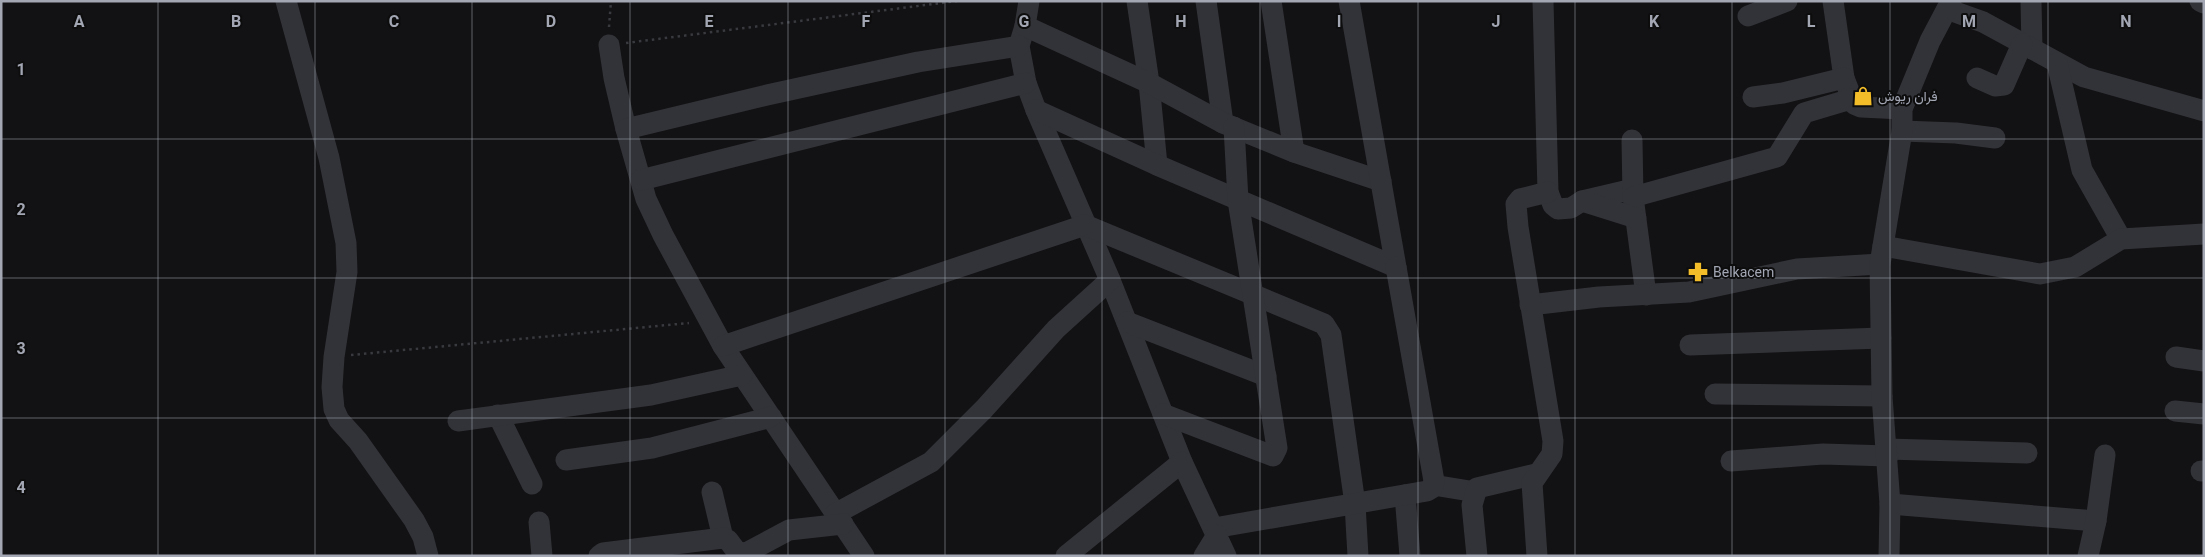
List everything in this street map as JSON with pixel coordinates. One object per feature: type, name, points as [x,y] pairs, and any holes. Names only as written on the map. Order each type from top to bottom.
[{"type":"street","points":[[286,1],[329,158],[346,243],[347,272],[334,357],[334,409],[339,420],[358,441],[414,520],[423,537],[428,556]]},
{"type":"street","points":[[1029,1],[1022,36],[1026,83],[1110,280],[1182,462],[1226,556]]},
{"type":"street","points":[[1163,414],[1273,456],[1277,448],[1228,125],[1206,1]]},
{"type":"street","points":[[1271,1],[1294,152]]},
{"type":"street","points":[[1215,532],[1427,491],[1433,485],[1434,481],[1349,1]]},
{"type":"street","points":[[1543,1],[1548,192],[1558,209],[1571,208],[1582,201],[1633,193],[1777,157],[1804,113],[1851,99]]},
{"type":"street","points":[[1748,16],[1787,1]]},
{"type":"street","points":[[1833,1],[1844,78],[1854,104],[1861,107],[1902,109]]},
{"type":"street","points":[[1977,78],[1995,86],[2004,85],[2027,47],[2031,1]]},
{"type":"street","points":[[2200,1],[2204,3]]},
{"type":"street","points":[[1135,2],[1149,83],[1157,165]]},
{"type":"street","points":[[1888,556],[1890,504],[1888,453],[1882,396],[1881,255],[1902,131],[1902,109],[1930,41],[1949,5],[2084,77],[2204,111]]},
{"type":"street","points":[[626,129],[766,95],[918,62],[1022,36],[1149,83],[1228,125],[1294,152],[1380,181]]},
{"type":"street","points":[[609,45],[614,78],[626,129],[646,199],[663,235],[723,346],[864,556]]},
{"type":"street","points":[[2057,63],[2082,170],[2121,239]]},
{"type":"street","points":[[1753,97],[1782,93],[1844,78]]},
{"type":"street","points":[[641,180],[1026,83]]},
{"type":"street","points":[[1036,110],[1157,165],[1396,267]]},
{"type":"street","points":[[1902,131],[1995,138]]},
{"type":"street","points":[[1632,140],[1633,193],[1646,295]]},
{"type":"street","points":[[1536,556],[1532,483],[1536,474],[1552,454],[1553,440],[1530,305],[1516,204],[1520,199],[1548,192]]},
{"type":"street","points":[[1582,201],[1636,218]]},
{"type":"street","points":[[723,346],[1085,224],[1324,324],[1331,335],[1355,504],[1358,556]]},
{"type":"street","points":[[1530,305],[1689,292],[1797,269],[1881,255],[2040,274],[2075,267],[2121,239],[2204,234]]},
{"type":"street","points":[[599,556],[602,553],[663,551],[723,538],[728,540],[737,552],[746,553],[789,530],[839,519],[931,462],[984,409],[1056,329],[1110,280]]},
{"type":"street","points":[[1127,322],[1266,376]]},
{"type":"street","points":[[1690,345],[1882,338]]},
{"type":"street","points":[[2176,357],[2204,361]]},
{"type":"street","points":[[458,421],[651,394],[742,375]]},
{"type":"street","points":[[1715,394],[1882,396]]},
{"type":"street","points":[[2175,411],[2204,414]]},
{"type":"street","points":[[498,415],[532,484]]},
{"type":"street","points":[[566,460],[652,448],[770,417]]},
{"type":"street","points":[[1731,461],[1823,454],[2027,453]]},
{"type":"street","points":[[2088,556],[2096,521],[2105,455]]},
{"type":"street","points":[[1066,556],[1182,462]]},
{"type":"street","points":[[1477,556],[1472,505],[1477,488],[1536,474]]},
{"type":"street","points":[[1433,485],[1476,492]]},
{"type":"street","points":[[712,492],[723,538]]},
{"type":"street","points":[[1405,495],[1410,556]]},
{"type":"street","points":[[1890,504],[2096,521]]},
{"type":"street","points":[[539,522],[542,556]]},
{"type":"street","points":[[1204,556],[1215,532]]},
{"type":"path","points":[[611,1],[609,45],[957,1]]},
{"type":"path","points":[[334,357],[464,343],[711,321]]},
{"type":"place","name":"فران ريوش","points":[[1863,96]]},
{"type":"place","name":"Belkacem","points":[[1698,272]]}]
